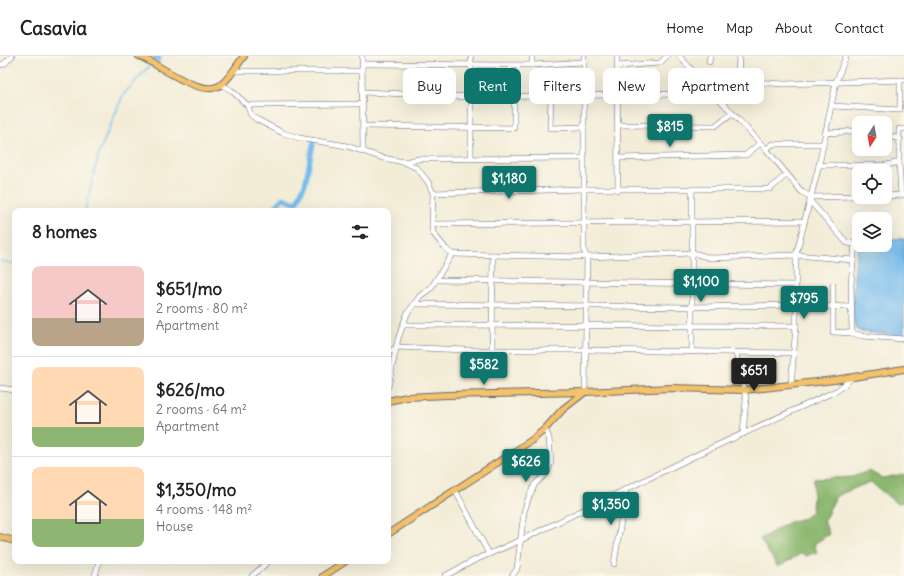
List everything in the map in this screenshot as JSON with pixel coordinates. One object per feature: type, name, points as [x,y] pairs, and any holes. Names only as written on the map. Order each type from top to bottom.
[{"type":"main road","points":[[139,56],[146,58],[182,80],[198,86],[210,88],[222,85],[244,56]]},
{"type":"main road","points":[[391,400],[407,397],[447,395],[585,392],[672,388],[745,390],[854,377],[904,369]]},
{"type":"main road","points":[[391,532],[516,452],[545,429],[563,409],[585,392]]},
{"type":"main road","points":[[0,537],[12,540]]},
{"type":"main road","points":[[324,576],[342,564]]},
{"type":"street","points":[[0,66],[12,56]]},
{"type":"street","points":[[362,56],[363,151]]},
{"type":"street","points":[[470,56],[470,68]]},
{"type":"street","points":[[532,56],[532,65]]},
{"type":"street","points":[[584,56],[584,68]]},
{"type":"street","points":[[617,56],[618,66],[660,63],[667,56]]},
{"type":"street","points":[[679,56],[691,68]]},
{"type":"street","points":[[739,56],[739,68]]},
{"type":"street","points":[[792,384],[796,326],[796,255],[806,221],[819,165],[836,82],[846,56]]},
{"type":"street","points":[[362,64],[532,65],[584,62]]},
{"type":"street","points":[[233,71],[362,70]]},
{"type":"street","points":[[764,83],[784,84],[902,80],[900,110],[832,106]]},
{"type":"street","points":[[222,85],[247,105],[251,115],[256,119],[283,133],[363,151],[383,158],[404,162],[416,168],[428,182],[433,193],[432,224],[434,233],[446,249],[452,254],[587,257],[693,253],[711,258],[796,255],[853,260]]},
{"type":"street","points":[[363,92],[464,97]]},
{"type":"street","points":[[247,105],[362,104]]},
{"type":"street","points":[[470,104],[472,159]]},
{"type":"street","points":[[363,126],[514,128],[514,104]]},
{"type":"street","points":[[551,104],[550,128],[584,127]]},
{"type":"street","points":[[584,104],[584,251],[587,257],[588,304],[585,392]]},
{"type":"street","points":[[618,104],[618,190]]},
{"type":"street","points":[[724,104],[759,144],[766,149],[786,175],[811,199],[847,243],[855,244],[851,307],[852,333]]},
{"type":"street","points":[[618,125],[715,126],[732,113]]},
{"type":"street","points":[[892,196],[902,195],[899,162],[900,129],[904,129]]},
{"type":"street","points":[[825,133],[852,132]]},
{"type":"street","points":[[892,137],[900,139]]},
{"type":"street","points":[[618,158],[746,155],[759,144]]},
{"type":"street","points":[[766,149],[773,144],[823,144]]},
{"type":"street","points":[[404,162],[418,158],[584,158]]},
{"type":"street","points":[[819,165],[887,165],[899,162]]},
{"type":"street","points":[[433,193],[584,189],[770,189],[786,175]]},
{"type":"street","points":[[692,190],[692,352]]},
{"type":"street","points":[[811,199],[852,196]]},
{"type":"street","points":[[432,224],[584,224],[806,221]]},
{"type":"street","points":[[391,374],[407,314],[420,296],[431,288],[452,254]]},
{"type":"street","points":[[492,349],[493,255]]},
{"type":"street","points":[[436,280],[795,285]]},
{"type":"street","points":[[833,285],[833,332],[904,339]]},
{"type":"street","points":[[415,304],[588,304],[692,307],[795,305],[851,307]]},
{"type":"street","points":[[403,325],[796,326]]},
{"type":"street","points":[[391,351],[397,347],[453,350],[492,349],[794,353]]},
{"type":"street","points":[[736,353],[746,399],[743,434]]},
{"type":"street","points":[[445,576],[705,451],[838,390],[854,377]]},
{"type":"street","points":[[0,388],[12,390]]},
{"type":"street","points":[[512,576],[517,569],[524,512],[530,491],[546,474],[551,463],[549,438],[545,429]]},
{"type":"street","points":[[455,490],[489,554]]},
{"type":"street","points":[[614,564],[626,490]]},
{"type":"street","points":[[94,576],[98,564]]},
{"type":"street","points":[[252,576],[266,564]]},
{"type":"green space","points":[[869,471],[882,478],[904,474],[904,502],[896,503],[872,483],[862,485],[836,496],[824,521],[829,534],[814,544],[817,552],[806,556],[802,553],[778,567],[760,539],[789,522],[805,518],[812,511],[814,479],[852,477]]},
{"type":"water","points":[[892,238],[904,239],[904,336],[861,332],[856,328],[853,313],[855,263],[857,252],[892,252]]},
{"type":"waterway","points":[[153,61],[157,58]]},
{"type":"waterway","points":[[86,208],[99,153],[123,95],[151,64]]},
{"type":"waterway","points":[[275,208],[283,198],[296,203],[305,184],[314,140]]},
{"type":"waterway","points":[[0,261],[12,263]]}]
